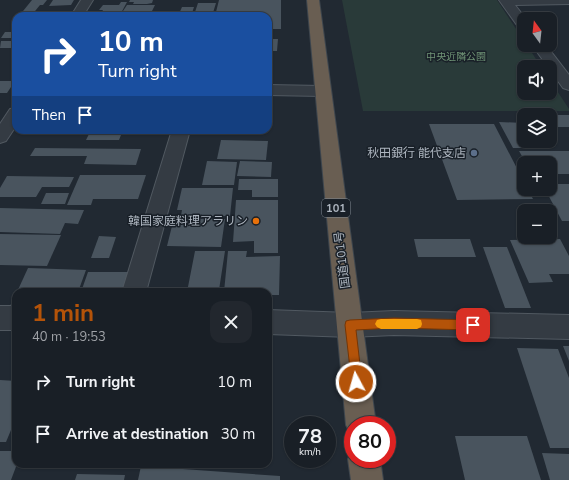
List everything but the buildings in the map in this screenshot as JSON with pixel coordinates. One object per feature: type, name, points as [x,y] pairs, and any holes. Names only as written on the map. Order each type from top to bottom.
[{"type":"highway","name":"国道101号","points":[[313,0],[322,91],[360,416]]},
{"type":"highway","points":[[365,468],[366,480]]},
{"type":"street","points":[[80,12],[87,0]]},
{"type":"street","points":[[506,1],[569,0]]},
{"type":"street","points":[[506,1],[517,16]]},
{"type":"street","points":[[547,52],[562,64],[569,85]]},
{"type":"street","points":[[272,90],[322,91]]},
{"type":"street","points":[[0,137],[12,119]]},
{"type":"street","points":[[135,288],[180,134]]},
{"type":"street","points":[[0,318],[12,318]]},
{"type":"street","points":[[272,322],[350,325],[394,323],[569,327]]},
{"type":"green space","name":"中央近隣公園","points":[[342,0],[497,0],[517,30],[517,52],[531,52],[537,60],[517,60],[517,100],[557,100],[557,91],[569,109],[569,111],[557,111],[557,108],[517,108],[517,111],[363,111]]},
{"type":"slow traffic","points":[[381,324],[417,324]]},
{"type":"place","name":"秋田銀行 能代支店","points":[[474,153]]},
{"type":"place","name":"韓国家庭料理アラリン","points":[[256,221]]},
{"type":"route","points":[[356,382],[350,325],[394,323],[473,325]]}]
